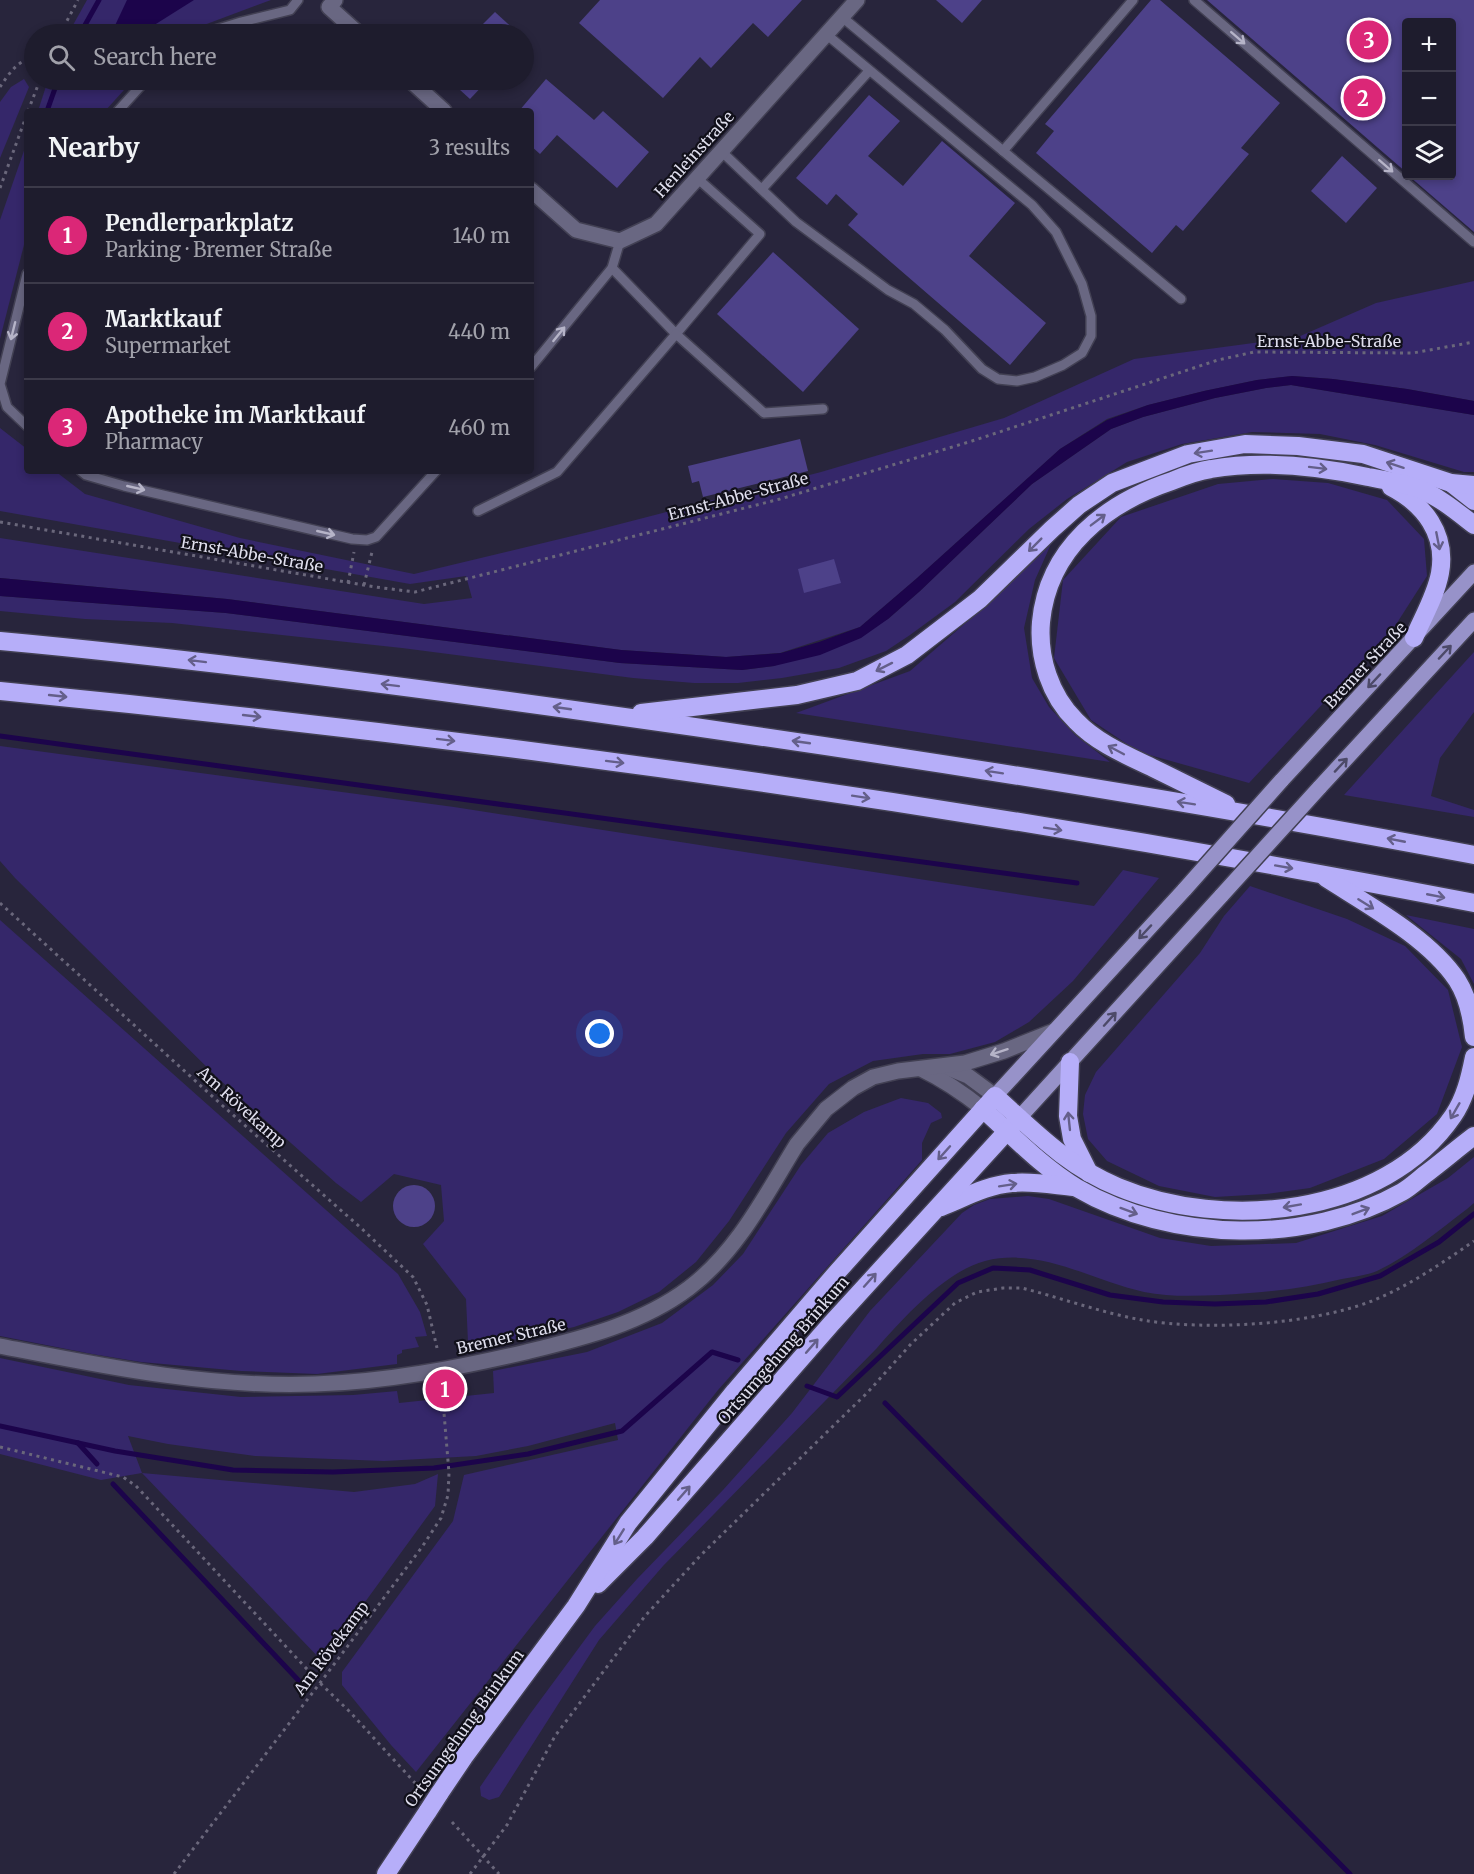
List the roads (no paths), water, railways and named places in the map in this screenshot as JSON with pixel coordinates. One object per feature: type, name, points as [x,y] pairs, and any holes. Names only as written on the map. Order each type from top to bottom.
[{"type":"highway","points":[[613,716],[797,695],[857,681],[907,655],[980,599],[1079,505],[1112,483],[1188,454],[1245,444],[1298,446],[1363,454],[1450,483],[1474,485]]},
{"type":"highway","points":[[1244,813],[1111,748],[1091,735],[1064,708],[1052,686],[1044,661],[1041,629],[1042,610],[1048,589],[1066,552],[1089,527],[1130,498],[1160,485],[1209,469],[1244,466],[1303,466],[1344,471],[1394,482],[1429,494],[1474,525]]},
{"type":"highway","points":[[1367,477],[1400,491],[1431,520],[1437,531],[1440,544],[1440,573],[1437,586],[1414,638]]},
{"type":"highway","points":[[1450,483],[1474,501]]},
{"type":"highway","points":[[0,641],[286,672],[823,745],[1244,813],[1474,855]]},
{"type":"highway","points":[[0,691],[291,720],[676,770],[815,790],[1316,872],[1474,903]]},
{"type":"highway","points":[[1316,872],[1378,911],[1437,956],[1457,980],[1464,994],[1471,1012],[1474,1037]]},
{"type":"highway","points":[[989,1102],[1013,1124],[1067,1160],[1118,1187],[1179,1206],[1211,1210],[1264,1210],[1317,1202],[1359,1189],[1398,1170],[1428,1146],[1454,1115],[1468,1085],[1474,1057]]},
{"type":"highway","points":[[1070,1062],[1068,1116],[1072,1139],[1090,1174]]},
{"type":"highway","name":"Ortsumgehung Brinkum","points":[[386,1874],[464,1757],[576,1606],[628,1523],[735,1391],[989,1102]]},
{"type":"highway","points":[[1013,1124],[1043,1164],[1098,1199],[1168,1222],[1204,1228],[1259,1230],[1311,1225],[1359,1212],[1404,1192],[1474,1136]]},
{"type":"highway","name":"Ortsumgehung Brinkum","points":[[576,1606],[645,1537],[831,1324],[1013,1124]]},
{"type":"highway","points":[[934,1210],[980,1191],[1010,1183],[1029,1182],[1076,1187]]},
{"type":"main road","name":"Bremer Straße","points":[[989,1102],[1474,572]]},
{"type":"main road","points":[[1013,1124],[1474,620]]},
{"type":"street","name":"Henleinstraße","points":[[620,241],[656,224],[857,0]]},
{"type":"street","points":[[328,2],[349,24]]},
{"type":"street","points":[[421,90],[441,108]]},
{"type":"street","points":[[534,193],[576,230],[620,241]]},
{"type":"street","name":"Bremer Straße","points":[[0,1346],[90,1363],[192,1378],[249,1383],[315,1384],[443,1369],[495,1359],[602,1332],[662,1306],[701,1278],[739,1237],[797,1144],[817,1119],[853,1088],[873,1077],[898,1071],[965,1063],[1004,1051],[1053,1031]]},
{"type":"street","points":[[943,1066],[968,1076],[989,1102]]},
{"type":"street","points":[[921,1069],[989,1102]]},
{"type":"lane","points":[[234,24],[290,10],[298,0]]},
{"type":"lane","points":[[1003,151],[1133,0]]},
{"type":"lane","points":[[1194,0],[1474,242]]},
{"type":"lane","points":[[842,17],[1181,299]]},
{"type":"lane","points":[[721,151],[796,222],[888,290],[914,304],[945,330],[982,369],[998,379],[1017,381],[1035,377],[1063,365],[1082,353],[1091,336],[1091,316],[1082,284],[1056,232],[1032,205],[826,34]]},
{"type":"lane","points":[[762,189],[869,71]]},
{"type":"lane","points":[[121,108],[137,90]]},
{"type":"lane","points":[[478,511],[557,472],[760,234],[697,178]]},
{"type":"lane","points":[[534,363],[612,268],[620,241]]},
{"type":"lane","points":[[612,268],[676,334],[764,412],[823,409]]},
{"type":"lane","points":[[24,286],[0,384],[7,407],[24,423]]},
{"type":"lane","points":[[85,474],[124,486],[357,540],[376,537],[433,474]]},
{"type":"waterway","points":[[86,24],[99,0]]},
{"type":"waterway","points":[[48,108],[54,90]]},
{"type":"waterway","points":[[0,736],[1077,883]]},
{"type":"waterway","points":[[807,1386],[837,1397],[958,1283],[993,1268],[1030,1270],[1110,1295],[1163,1302],[1215,1304],[1266,1302],[1318,1294],[1380,1276],[1439,1242],[1474,1214]]},
{"type":"waterway","points":[[0,1426],[115,1451],[233,1470],[333,1472],[434,1468],[528,1454],[622,1431],[712,1352],[738,1360]]},
{"type":"waterway","points":[[885,1403],[1350,1874]]},
{"type":"waterway","points":[[78,1443],[97,1464]]},
{"type":"waterway","points":[[113,1484],[301,1683]]},
{"type":"place","name":"Apotheke im Marktkauf","points":[[1369,40]]},
{"type":"place","name":"Marktkauf","points":[[1363,98]]},
{"type":"place","name":"Pendlerparkplatz","points":[[445,1389]]}]
